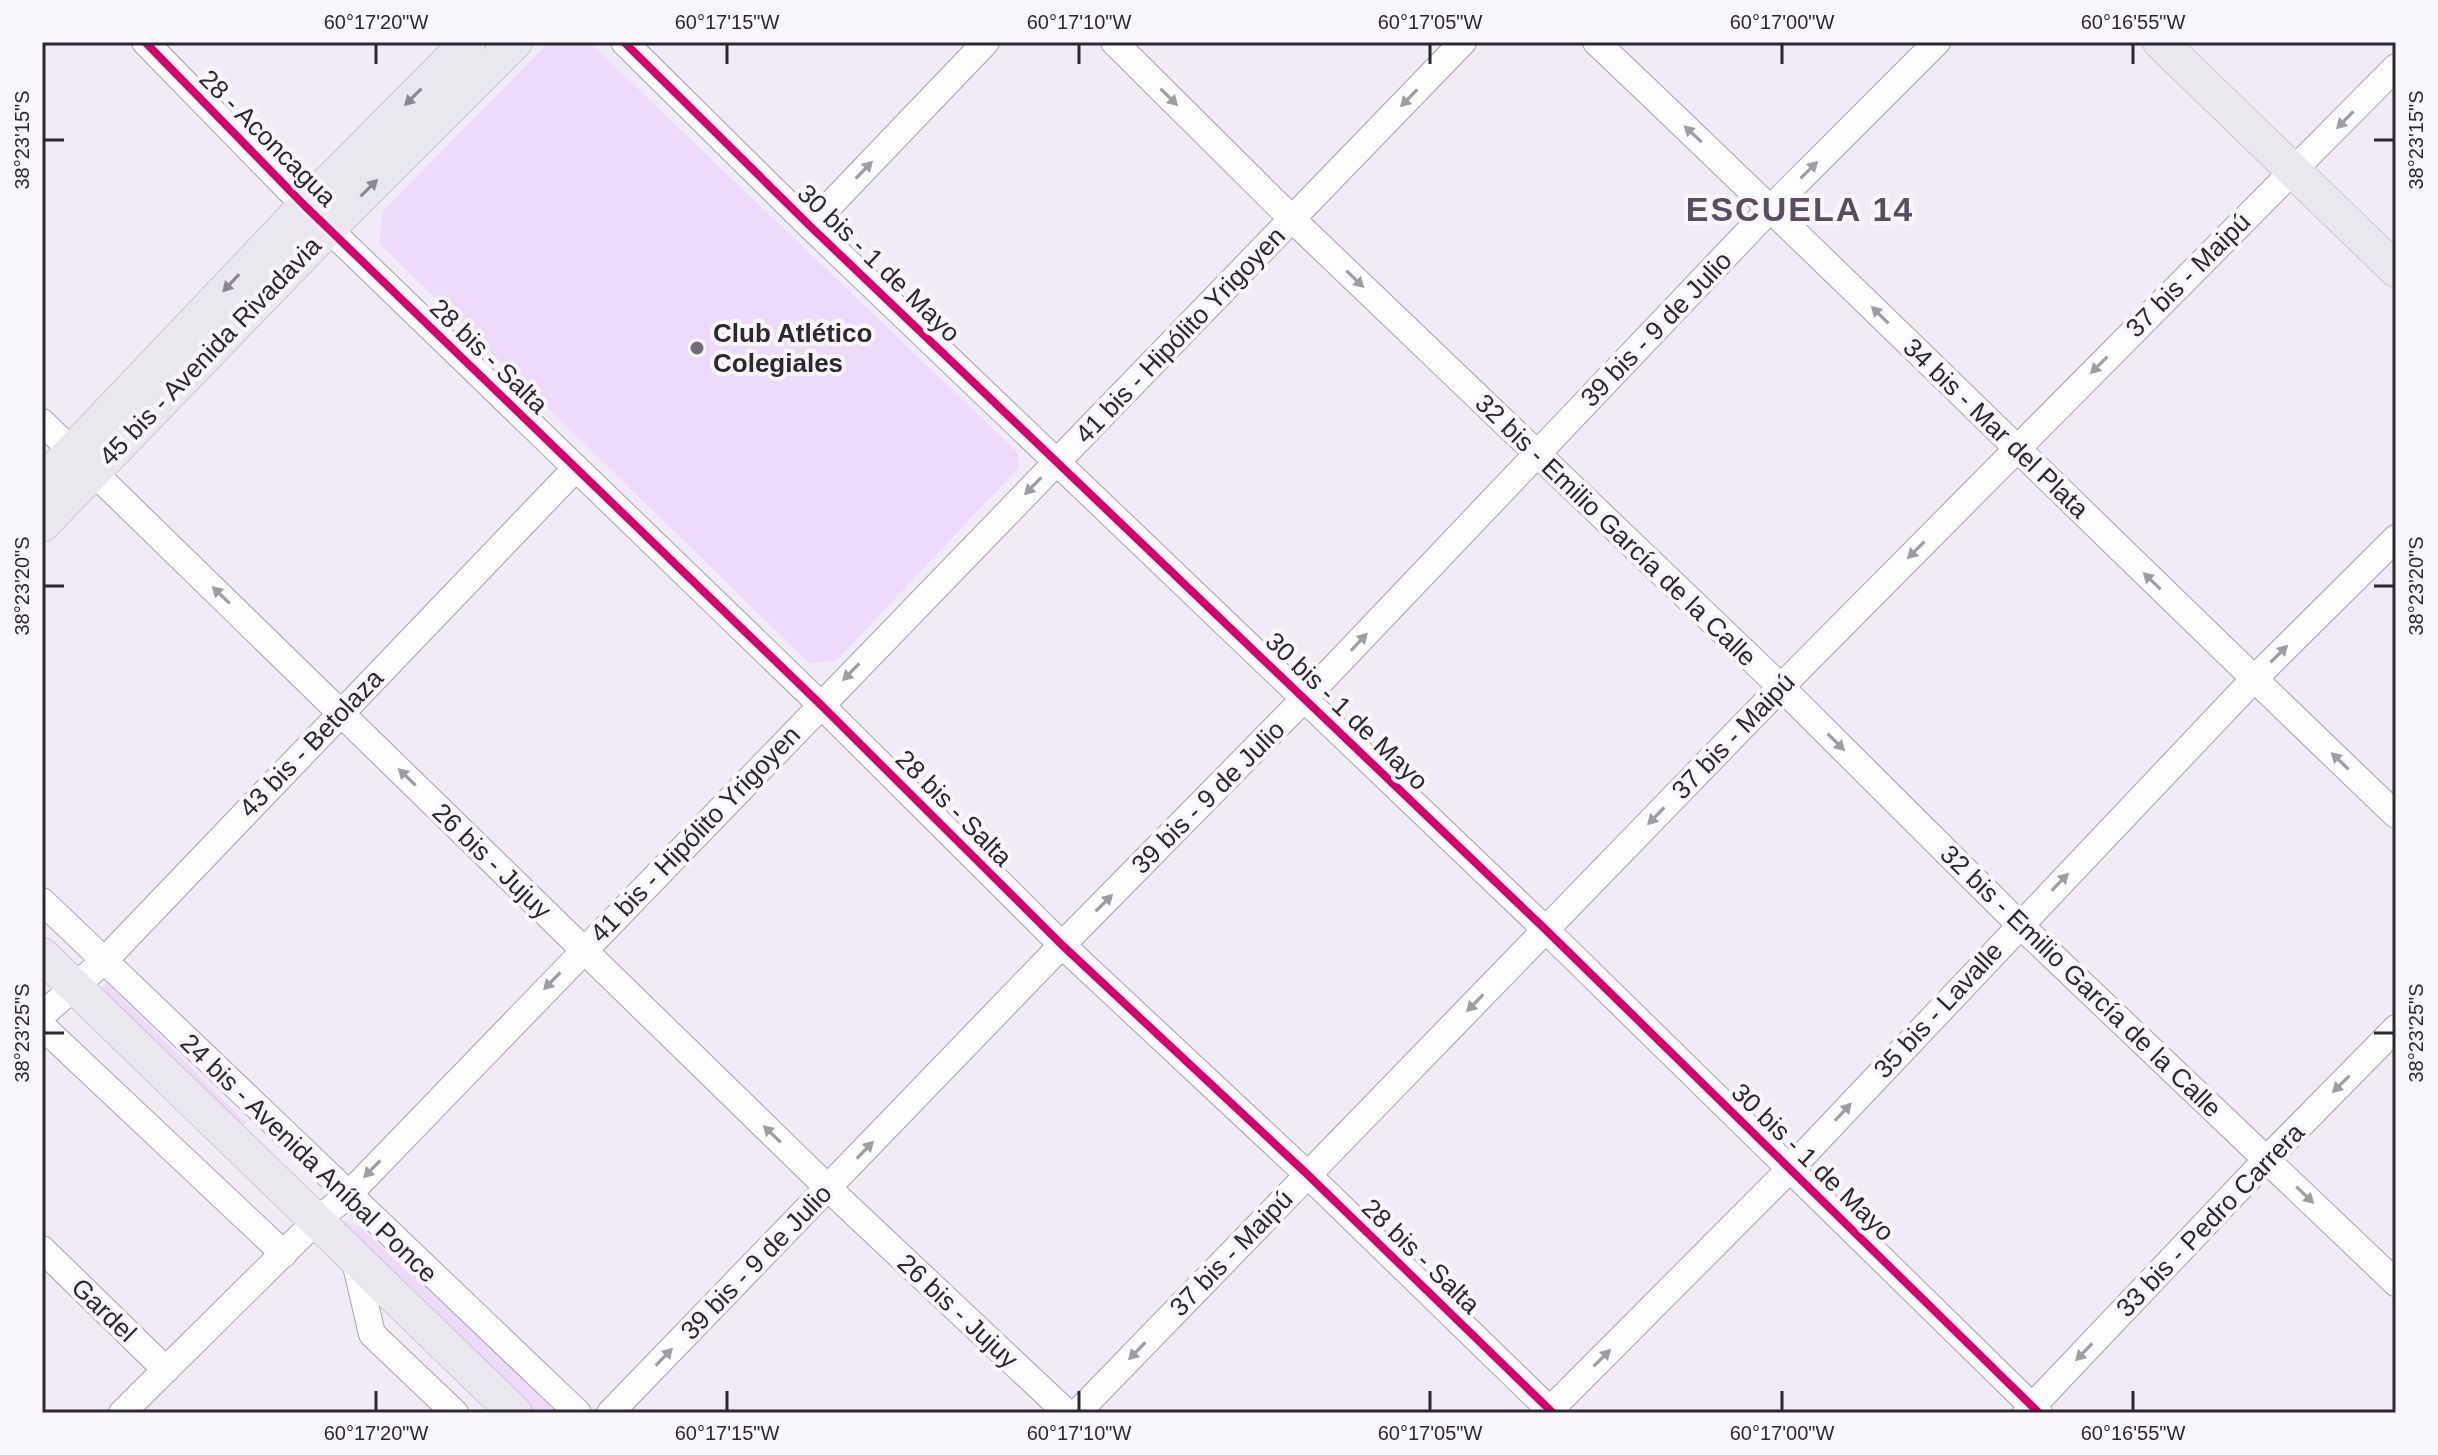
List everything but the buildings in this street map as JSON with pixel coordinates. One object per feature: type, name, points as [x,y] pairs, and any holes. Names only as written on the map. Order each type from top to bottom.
[{"type":"main road","name":"45 bis - Avenida Rivadavia","points":[[42,525],[83,461],[317,217],[468,42]]},
{"type":"main road","name":"45 bis - Avenida Rivadavia","points":[[317,217],[515,42]]},
{"type":"main road","points":[[2160,42],[2396,270]]},
{"type":"main road","name":"45 bis - Avenida Rivadavia","points":[[42,483],[83,461]]},
{"type":"main road","name":"24 bis - Avenida Aníbal Ponce","points":[[42,955],[515,1413]]},
{"type":"street","name":"28 - Aconcagua","points":[[145,42],[317,217]]},
{"type":"street","name":"30 bis - 1 de Mayo","points":[[624,42],[810,226],[1791,1168],[2032,1411]]},
{"type":"street","points":[[810,226],[986,42]]},
{"type":"street","name":"32 bis - Emilio García de la Calle","points":[[1114,42],[1292,219],[1781,687],[2019,924],[2396,1283]]},
{"type":"street","name":"41 bis - Hipólito Yrigoyen","points":[[122,1413],[316,1221],[348,1195],[1463,42]]},
{"type":"street","name":"34 bis - Mar del Plata","points":[[1596,42],[2396,815]]},
{"type":"street","name":"39 bis - 9 de Julio","points":[[610,1413],[1305,698],[1771,208],[1937,42]]},
{"type":"street","name":"37 bis - Maipú","points":[[1077,1413],[1781,687],[2396,67]]},
{"type":"street","name":"28 bis - Salta","points":[[317,217],[820,704],[1062,945],[1307,1174],[1550,1412]]},
{"type":"street","name":"26 bis - Jujuy","points":[[42,422],[828,1188],[1067,1413]]},
{"type":"street","name":"43 bis - Betolaza","points":[[42,1015],[104,961],[576,468]]},
{"type":"street","name":"35 bis - Lavalle","points":[[1550,1412],[1791,1168],[2254,679],[2396,538]]},
{"type":"street","name":"24 bis - Avenida Aníbal Ponce","points":[[42,901],[578,1413]]},
{"type":"street","points":[[42,1026],[284,1254]]},
{"type":"street","name":"33 bis - Pedro Carrera","points":[[2032,1411],[2267,1159],[2396,1028]]},
{"type":"street","name":"Gardel","points":[[42,1249],[166,1370]]},
{"type":"street","name":"24 bis - Avenida Aníbal Ponce","points":[[354,1257],[372,1334],[455,1413]]},
{"type":"shaded area","name":"Club Atlético Colegiales","points":[[549,42],[589,42],[1017,452],[1019,467],[836,661],[809,663],[379,243],[383,211]]},
{"type":"shaded area","points":[[107,983],[246,1123],[236,1129],[97,992]]},
{"type":"shaded area","points":[[342,1220],[361,1228],[552,1404],[556,1413],[537,1413],[522,1405],[348,1237]]},
{"type":"cycle path","points":[[145,42],[305,206],[820,704],[1062,945],[1307,1174],[1553,1413]]},
{"type":"cycle path","points":[[624,42],[810,226],[1546,930],[2039,1413]]},
{"type":"place","name":"Club Atlético Colegiales","points":[[697,348]]},
{"type":"district","name":"ESCUELA 14","points":[[1800,209]]}]
